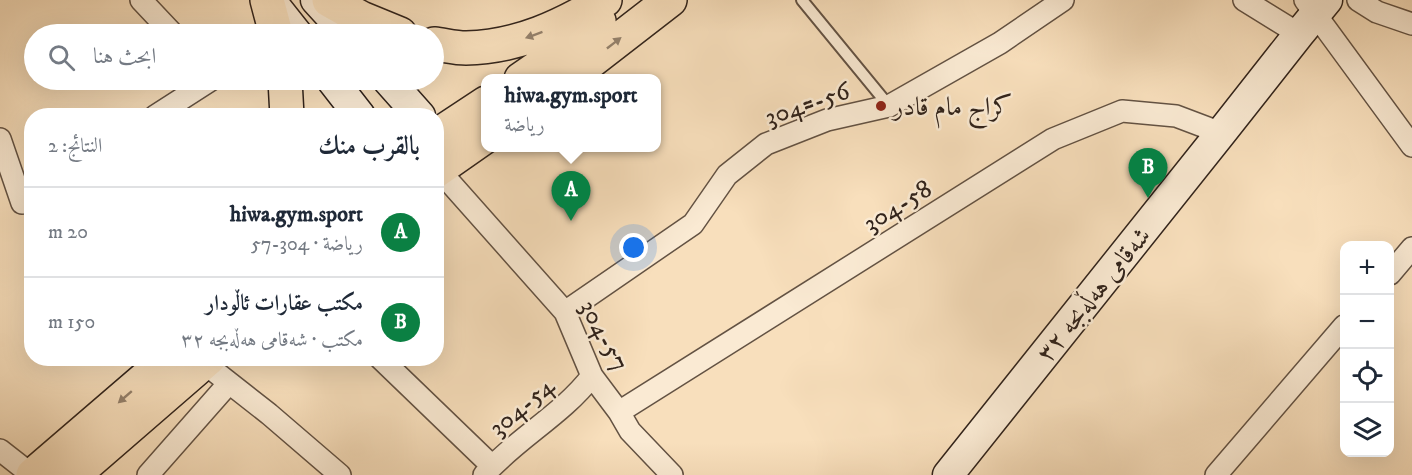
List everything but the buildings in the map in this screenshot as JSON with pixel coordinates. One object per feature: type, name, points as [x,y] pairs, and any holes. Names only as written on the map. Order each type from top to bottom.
[{"type":"main road","points":[[269,0],[274,24]]},
{"type":"main road","points":[[329,0],[376,24]]},
{"type":"main road","points":[[444,45],[464,48],[498,45],[533,37],[605,0]]},
{"type":"main road","points":[[527,74],[563,50],[627,0]]},
{"type":"main road","points":[[573,74],[670,0]]},
{"type":"main road","points":[[286,90],[287,108]]},
{"type":"main road","points":[[444,124],[481,106]]},
{"type":"main road","points":[[444,165],[481,139]]},
{"type":"main road","points":[[32,475],[160,366]]},
{"type":"main road","points":[[74,475],[214,368]]},
{"type":"street","points":[[141,0],[164,24]]},
{"type":"street","points":[[269,0],[289,24]]},
{"type":"street","points":[[316,0],[338,24]]},
{"type":"street","name":"304=-56","points":[[565,312],[693,224],[727,175],[766,144],[827,120],[889,106],[1000,43],[1063,0]]},
{"type":"street","points":[[1244,0],[1311,12],[1412,146]]},
{"type":"street","points":[[1358,0],[1377,12],[1412,24]]},
{"type":"street","name":"شەقامی هەڵەبجە ٣٢","points":[[948,475],[1221,133],[1311,12]]},
{"type":"street","points":[[167,108],[195,90]]},
{"type":"street","points":[[340,90],[354,108]]},
{"type":"street","points":[[397,90],[413,108]]},
{"type":"street","name":"304-58","points":[[619,412],[1053,139],[1122,111],[1176,116],[1221,133]]},
{"type":"street","points":[[0,139],[24,195]]},
{"type":"street","name":"304-57","points":[[444,178],[565,312],[591,376],[619,412],[630,431],[672,475]]},
{"type":"street","points":[[0,185],[24,201]]},
{"type":"street","points":[[1394,268],[1412,248]]},
{"type":"street","points":[[1216,475],[1340,331]]},
{"type":"street","points":[[388,366],[488,470]]},
{"type":"street","points":[[148,475],[214,368],[340,475]]},
{"type":"street","name":"304-54","points":[[488,470],[579,392],[591,376]]},
{"type":"street","points":[[0,450],[32,475]]},
{"type":"lane","points":[[802,0],[889,106]]},
{"type":"place","name":"کراج مام قادر","points":[[881,106]]},
{"type":"place","name":"مكتب عقارات ئاڵودار","points":[[1148,198]]},
{"type":"place","name":"hiwa.gym.sport","points":[[571,221]]}]
